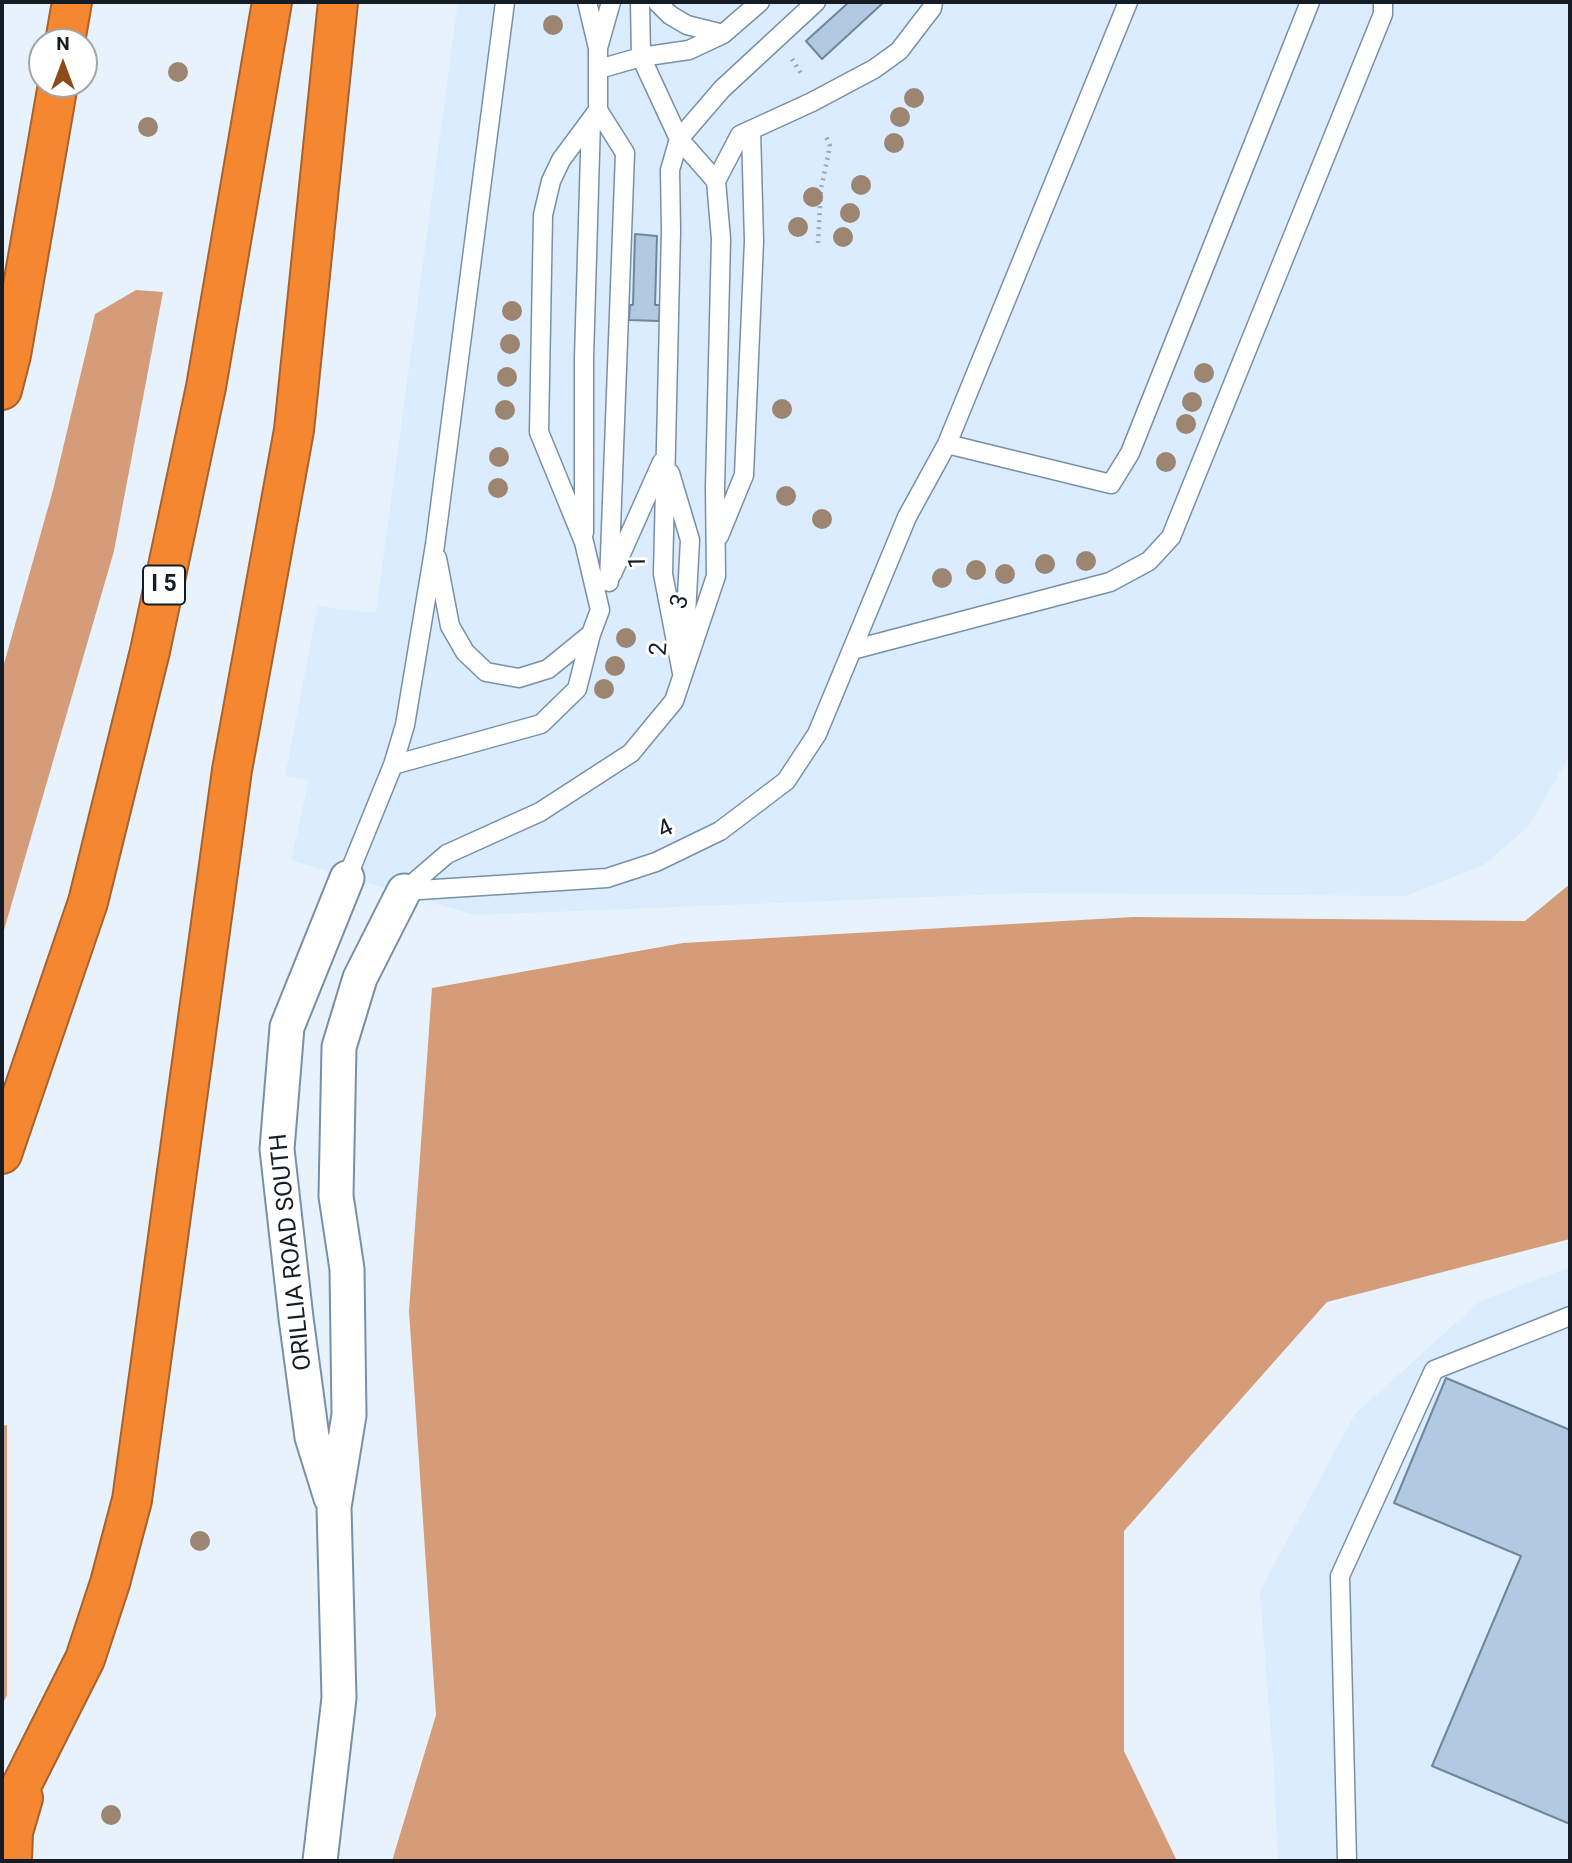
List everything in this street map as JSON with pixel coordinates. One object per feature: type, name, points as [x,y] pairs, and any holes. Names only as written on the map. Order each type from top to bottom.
[{"type":"highway","points":[[67,28],[72,2]]},
{"type":"highway","name":"I 5","points":[[2,1154],[88,902],[150,651],[206,387],[272,2]]},
{"type":"highway","points":[[2,1824],[85,1659],[110,1583],[132,1500],[230,784],[294,430],[338,2]]},
{"type":"highway","points":[[2,390],[11,355],[56,98]]},
{"type":"highway","points":[[12,1861],[13,1832],[31,1769]]},
{"type":"street","name":"ORILLIA ROAD SOUTH","points":[[334,1507],[312,1437],[277,1149],[287,1027],[347,878]]},
{"type":"street","name":"ORILLIA ROAD SOUTH","points":[[320,1861],[339,1698],[334,1507],[349,1415],[347,1269],[336,1196],[339,1047],[359,978],[404,891]]},
{"type":"lane","points":[[347,878],[394,765],[405,725],[435,545],[505,2]]},
{"type":"lane","points":[[584,542],[584,358],[598,69],[598,48],[587,2]]},
{"type":"lane","points":[[598,48],[611,2]]},
{"type":"lane","points":[[640,2],[641,57],[680,139],[716,181],[740,135],[812,102],[874,69],[899,51],[932,8],[933,2]]},
{"type":"lane","points":[[657,2],[670,15],[687,25],[723,34]]},
{"type":"lane","points":[[598,69],[641,57],[689,50],[723,34],[760,2]]},
{"type":"lane","points":[[680,139],[722,89],[816,2]]},
{"type":"lane","name":"4","points":[[404,891],[607,878],[656,862],[720,831],[786,781],[817,734],[907,517],[947,444],[1128,2]]},
{"type":"lane","points":[[947,444],[1111,484],[1130,453],[1310,2]]},
{"type":"lane","points":[[852,650],[1110,582],[1149,561],[1171,537],[1383,14],[1383,2]]},
{"type":"lane","points":[[594,115],[561,160],[551,181],[543,215],[539,432],[584,542],[600,610]]},
{"type":"lane","points":[[594,115],[625,153],[609,582]]},
{"type":"lane","points":[[716,542],[744,475],[754,240],[751,130]]},
{"type":"lane","name":"1","points":[[680,139],[670,170],[663,574],[682,676]]},
{"type":"lane","name":"3","points":[[404,891],[447,854],[540,811],[631,753],[662,719],[674,701],[716,576],[721,239],[716,181]]},
{"type":"lane","points":[[394,765],[541,724],[577,689],[591,634],[609,582],[665,451]]},
{"type":"lane","name":"2","points":[[665,451],[690,540],[682,676]]},
{"type":"lane","points":[[435,545],[450,626],[465,652],[486,673],[519,678],[548,669],[591,634]]},
{"type":"lane","points":[[1347,1861],[1340,1576],[1434,1370],[1570,1317]]},
{"type":"path","points":[[786,53],[802,75]]},
{"type":"path","points":[[818,243],[821,189],[830,146],[825,134]]},
{"type":"shaded area","points":[[458,2],[1570,2],[1570,755],[1528,827],[1483,865],[1405,896],[1028,893],[475,915],[291,860],[309,780],[285,776],[318,606],[376,613]]},
{"type":"shaded area","points":[[136,290],[163,292],[114,551],[2,937],[2,671],[53,490],[95,314]]},
{"type":"shaded area","points":[[1570,884],[1570,1239],[1327,1302],[1124,1531],[1124,1751],[1177,1861],[392,1861],[436,1715],[409,1311],[432,988],[683,943],[1133,917],[1525,921]]},
{"type":"shaded area","points":[[1570,1267],[1570,1861],[1278,1861],[1260,1591],[1355,1414],[1479,1302]]},
{"type":"shaded area","points":[[7,1425],[7,1695],[2,1705],[2,1426]]},
{"type":"building","points":[[849,2],[884,2],[822,59],[806,41]]},
{"type":"building","points":[[635,234],[657,236],[655,305],[660,305],[659,321],[629,320],[630,305],[633,305]]},
{"type":"building","points":[[1446,1378],[1570,1430],[1570,1824],[1432,1766],[1521,1556],[1394,1503]]}]
